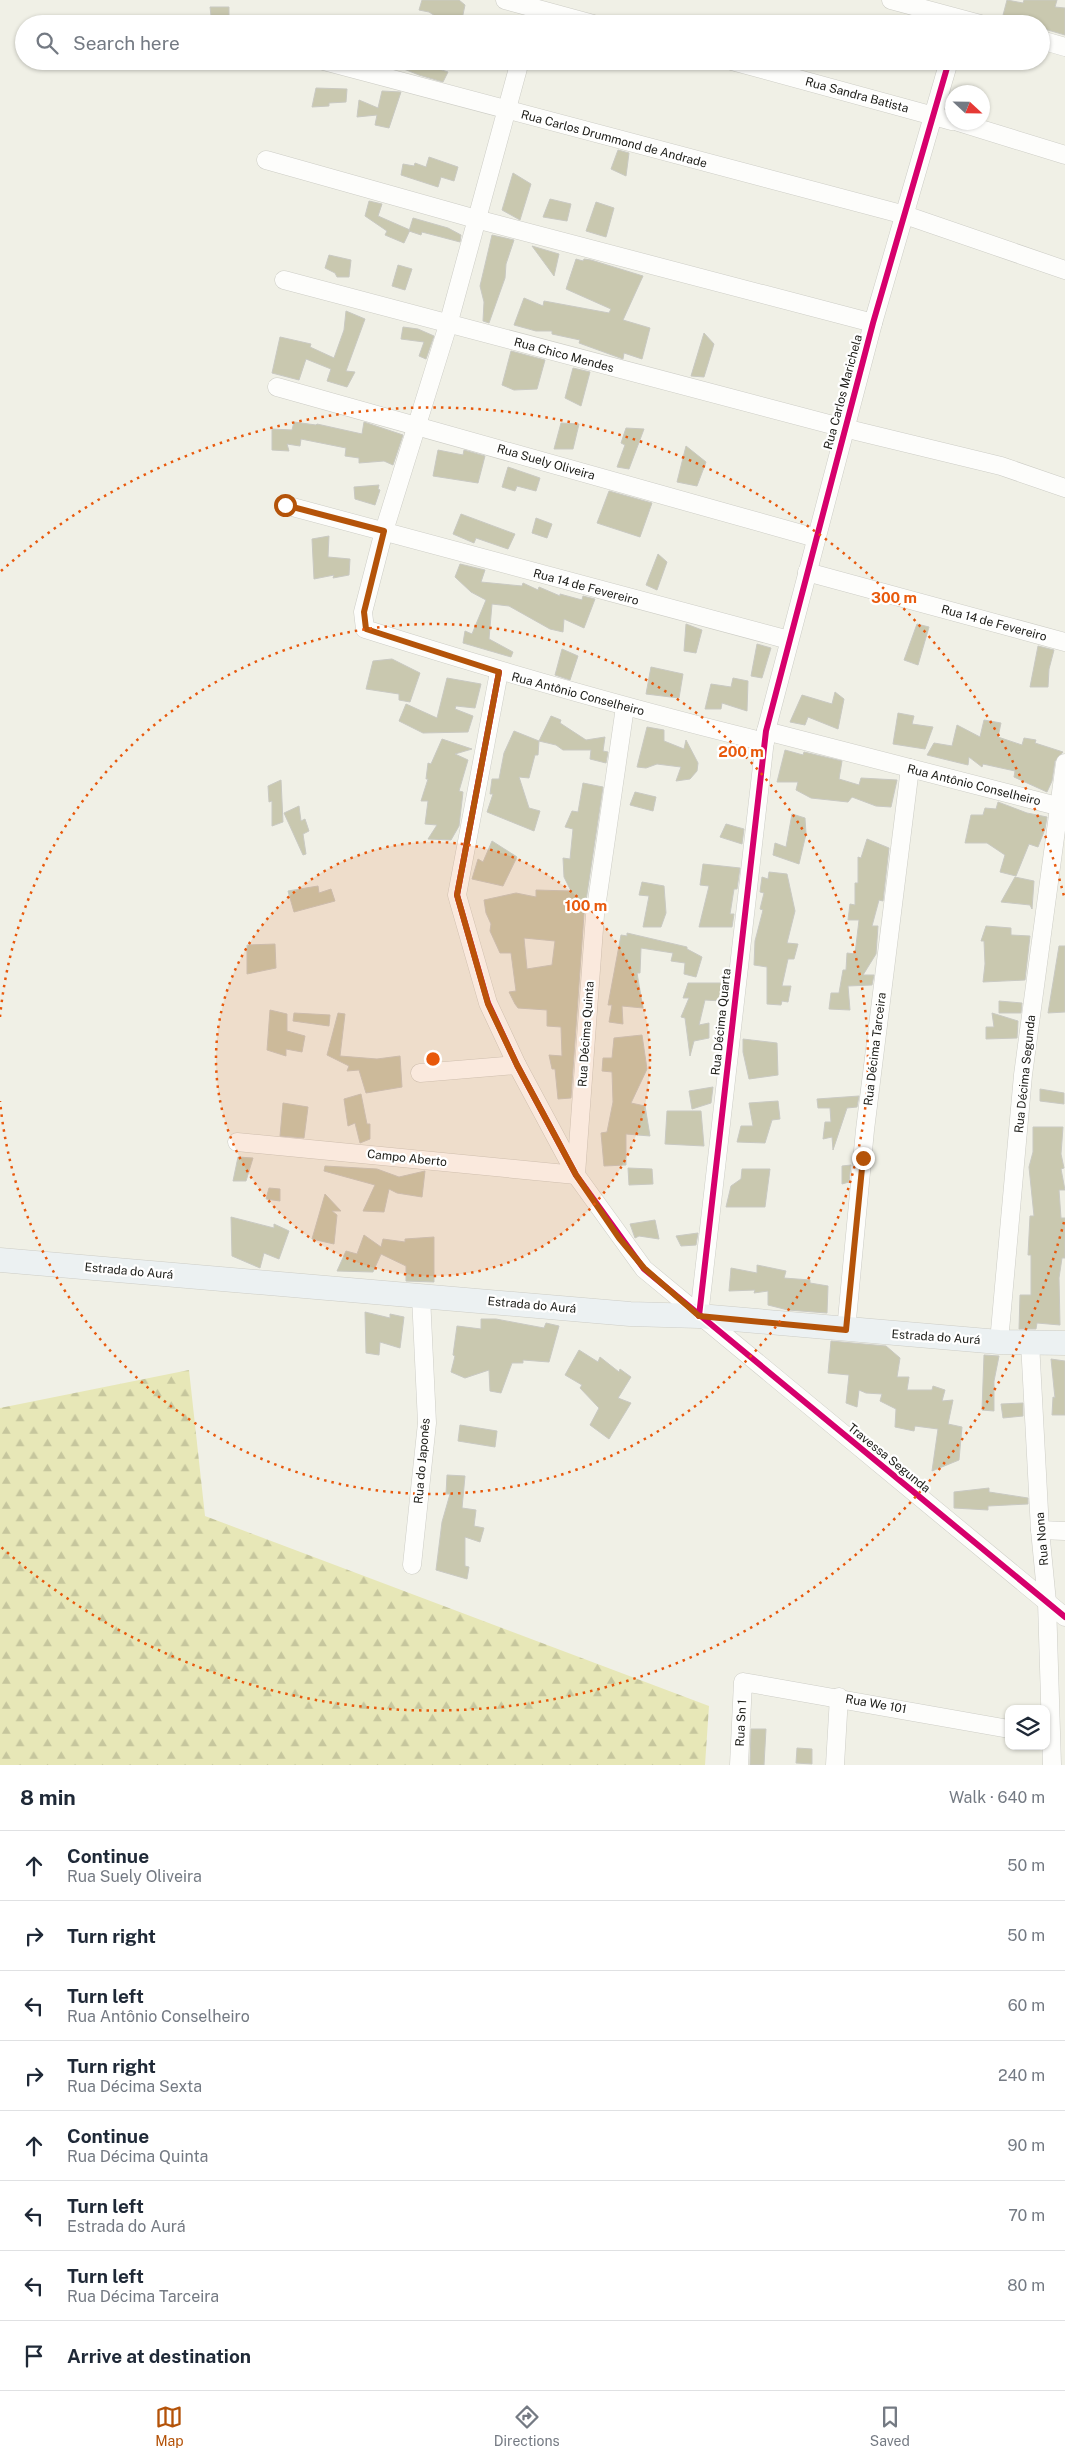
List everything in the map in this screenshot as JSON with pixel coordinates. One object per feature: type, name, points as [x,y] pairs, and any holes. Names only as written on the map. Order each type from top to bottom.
[{"type":"street","points":[[505,0],[534,11],[552,15]]},
{"type":"street","points":[[891,0],[942,15]]},
{"type":"street","points":[[1050,42],[1065,46]]},
{"type":"street","name":"Rua Carlos Drummond de Andrade","points":[[357,70],[905,215]]},
{"type":"street","points":[[285,505],[384,531],[448,325],[517,70]]},
{"type":"street","name":"Rua Sandra Batista","points":[[766,70],[945,119]]},
{"type":"street","name":"Rua Carlos Marichela","points":[[765,737],[844,428],[946,70]]},
{"type":"street","points":[[984,130],[1065,155]]},
{"type":"street","points":[[266,160],[476,219],[873,323]]},
{"type":"street","points":[[905,215],[1065,270]]},
{"type":"street","name":"Rua Chico Mendes","points":[[284,280],[448,325],[844,428]]},
{"type":"street","name":"Rua Suely Oliveira","points":[[277,387],[816,538]]},
{"type":"street","points":[[844,428],[1000,466],[1065,488]]},
{"type":"street","name":"Rua Antônio Conselheiro","points":[[384,531],[364,612],[366,629],[499,672],[625,707],[910,768],[1062,807]]},
{"type":"street","name":"Rua 14 de Fevereiro","points":[[384,531],[789,640]]},
{"type":"street","name":"Rua 14 de Fevereiro","points":[[807,572],[1065,642]]},
{"type":"street","points":[[499,672],[457,895],[488,1004],[517,1065],[576,1175],[644,1268],[699,1316]]},
{"type":"street","name":"Rua Décima Quinta","points":[[576,1175],[595,915],[625,707]]},
{"type":"street","name":"Rua Décima Quarta","points":[[699,1316],[765,737]]},
{"type":"street","name":"Rua Décima Segunda","points":[[998,1342],[1023,1075],[1062,807],[1065,763]]},
{"type":"street","name":"Rua Décima Tarceira","points":[[846,1330],[865,1130],[910,768]]},
{"type":"street","points":[[420,1074],[517,1065]]},
{"type":"street","name":"Campo Aberto","points":[[237,1142],[576,1175]]},
{"type":"street","name":"Estrada do Aurá","points":[[0,1260],[630,1314],[699,1316],[998,1342],[1065,1343]]},
{"type":"street","name":"Rua do Japonês","points":[[412,1565],[427,1423],[420,1296]]},
{"type":"street","name":"Travessa Segunda","points":[[699,1316],[1065,1617]]},
{"type":"street","name":"Rua Nona","points":[[1030,1342],[1040,1530],[1047,1602],[1049,1705]]},
{"type":"street","points":[[1040,1530],[1065,1531]]},
{"type":"street","name":"Rua We 101","points":[[744,1682],[838,1697],[1005,1728]]},
{"type":"street","name":"Rua Sn 1","points":[[739,1765],[744,1682]]},
{"type":"street","points":[[834,1765],[838,1697]]},
{"type":"street","name":"Rua Nona","points":[[1050,1736],[1052,1765]]},
{"type":"green space","points":[[189,1370],[205,1516],[709,1706],[705,1765],[0,1765],[0,1408]]},
{"type":"building","points":[[422,0],[459,0],[465,5],[463,15],[434,15],[419,10]]},
{"type":"building","points":[[1007,0],[1023,3],[1024,0],[1057,0],[1055,7],[1065,8],[1065,35],[1050,31],[1050,15],[1003,15]]},
{"type":"building","points":[[210,7],[229,7],[229,15],[211,15]]},
{"type":"building","points":[[406,70],[442,70],[448,72],[443,82]]},
{"type":"building","points":[[316,88],[347,89],[346,102],[312,107]]},
{"type":"building","points":[[382,91],[401,92],[389,128],[375,125],[377,115],[357,117],[359,100],[378,108]]},
{"type":"building","points":[[618,150],[629,153],[626,176],[611,169]]},
{"type":"building","points":[[429,157],[458,167],[454,181],[441,177],[438,187],[401,175],[403,164],[414,166],[415,163],[426,167]]},
{"type":"building","points":[[513,173],[531,184],[520,220],[502,210]]},
{"type":"building","points":[[550,199],[571,204],[567,221],[543,217]]},
{"type":"building","points":[[369,201],[382,204],[378,216],[410,230],[404,243],[385,235],[387,231],[365,216]]},
{"type":"building","points":[[596,202],[614,208],[606,237],[586,231]]},
{"type":"building","points":[[413,218],[448,228],[461,235],[460,242],[422,232],[421,235],[409,231]]},
{"type":"building","points":[[492,235],[514,240],[506,264],[505,278],[489,323],[483,321],[484,302],[480,286]]},
{"type":"building","points":[[532,246],[559,254],[554,276]]},
{"type":"building","points":[[329,255],[351,260],[349,277],[337,277],[335,273],[325,268]]},
{"type":"building","points":[[576,259],[583,261],[584,259],[591,260],[643,276],[623,320],[650,328],[642,359],[624,353],[623,359],[579,343],[580,340],[552,334],[552,331],[536,331],[514,325],[524,298],[543,306],[544,301],[609,313],[611,309],[566,289]]},
{"type":"building","points":[[398,265],[412,269],[405,290],[392,286]]},
{"type":"building","points":[[346,311],[365,319],[346,371],[355,372],[347,387],[327,381],[331,369],[306,359],[299,380],[272,373],[280,337],[311,344],[310,347],[334,358],[344,330]]},
{"type":"building","points":[[403,327],[418,329],[434,336],[426,359],[419,356],[424,342],[401,339]]},
{"type":"building","points":[[704,333],[714,344],[704,377],[691,376]]},
{"type":"building","points":[[511,351],[545,360],[537,389],[514,390],[502,385]]},
{"type":"building","points":[[573,368],[590,372],[581,406],[565,398]]},
{"type":"building","points":[[294,422],[317,424],[362,434],[364,422],[403,435],[393,465],[384,461],[359,463],[359,458],[345,456],[346,448],[301,439],[300,446],[287,444],[289,451],[272,450],[272,429],[292,430]]},
{"type":"building","points":[[561,423],[579,424],[573,449],[554,449]]},
{"type":"building","points":[[626,428],[644,429],[629,469],[617,467],[625,445],[621,443]]},
{"type":"building","points":[[686,446],[706,462],[697,486],[677,482]]},
{"type":"building","points":[[438,450],[463,455],[464,450],[485,456],[478,483],[433,476]]},
{"type":"building","points":[[508,467],[540,478],[536,491],[517,486],[515,491],[502,487]]},
{"type":"building","points":[[379,485],[378,489],[380,490],[375,505],[355,499],[354,487]]},
{"type":"building","points":[[609,491],[652,503],[640,537],[597,523]]},
{"type":"building","points":[[461,514],[515,534],[508,549],[476,538],[474,543],[453,534]]},
{"type":"building","points":[[536,518],[552,524],[547,538],[532,533]]},
{"type":"building","points":[[329,536],[328,557],[350,559],[349,575],[333,578],[334,575],[314,579],[312,539]]},
{"type":"building","points":[[658,554],[667,562],[657,590],[646,585]]},
{"type":"building","points":[[460,564],[485,570],[481,582],[522,586],[523,583],[538,590],[539,587],[560,596],[560,594],[582,600],[583,596],[595,599],[584,628],[564,619],[563,632],[550,629],[509,606],[492,604],[489,639],[513,652],[511,657],[463,643],[465,631],[472,634],[486,600],[471,592],[455,577]]},
{"type":"building","points":[[686,624],[702,630],[696,653],[684,651]]},
{"type":"building","points":[[917,624],[929,627],[918,665],[904,660]]},
{"type":"building","points":[[757,644],[771,648],[762,678],[751,676]]},
{"type":"building","points":[[1038,646],[1054,650],[1049,669],[1048,687],[1030,687]]},
{"type":"building","points":[[562,649],[578,656],[570,680],[555,675]]},
{"type":"building","points":[[392,659],[420,673],[410,702],[399,700],[399,694],[366,689],[373,661]]},
{"type":"building","points":[[651,667],[683,674],[679,698],[646,694]]},
{"type":"building","points":[[447,678],[481,684],[475,708],[456,706],[455,709],[473,716],[468,732],[423,733],[399,721],[406,704],[437,718]]},
{"type":"building","points":[[733,678],[748,681],[747,711],[722,703],[721,709],[705,709],[711,684],[731,687]]},
{"type":"building","points":[[835,692],[844,699],[838,729],[808,717],[805,725],[790,722],[802,695],[832,704]]},
{"type":"building","points":[[898,713],[914,716],[912,724],[933,727],[925,749],[893,744]]},
{"type":"building","points":[[551,716],[561,720],[560,723],[586,740],[605,737],[603,751],[608,752],[606,763],[590,759],[591,750],[563,750],[556,745],[539,741]]},
{"type":"building","points":[[984,720],[1001,723],[998,737],[1022,745],[1024,738],[1036,740],[1035,743],[1063,752],[1055,761],[1052,781],[1047,792],[1014,777],[1015,771],[983,764],[982,767],[969,757],[968,765],[927,755],[934,743],[952,746],[957,725],[980,737]]},
{"type":"building","points":[[647,727],[664,730],[664,741],[684,749],[686,740],[698,763],[697,771],[690,779],[676,781],[681,767],[657,764],[646,768],[637,767]]},
{"type":"building","points":[[514,731],[539,741],[538,755],[535,755],[529,778],[519,777],[529,808],[540,811],[534,831],[487,812],[493,794],[490,794],[492,779],[499,779],[504,753]]},
{"type":"building","points":[[442,739],[472,749],[455,754],[468,760],[459,791],[463,792],[459,826],[451,840],[428,839],[437,825],[425,824],[428,801],[421,801],[428,779],[426,779],[428,763],[431,764]]},
{"type":"building","points":[[785,750],[803,755],[804,752],[842,761],[839,779],[859,785],[861,778],[897,780],[891,807],[876,806],[852,797],[848,802],[811,798],[796,790],[798,782],[777,782]]},
{"type":"building","points":[[281,780],[283,822],[272,826],[272,801],[269,802],[268,786]]},
{"type":"building","points":[[583,783],[603,787],[584,914],[571,1098],[558,1099],[555,1069],[552,1069],[549,1055],[562,1056],[561,1027],[547,1026],[547,1010],[518,1008],[515,1004],[509,992],[516,991],[511,953],[500,953],[490,931],[491,924],[486,913],[484,900],[516,893],[536,897],[536,890],[571,891],[564,877],[563,858],[570,859],[573,829],[565,827],[572,811],[578,812]],"holes":[[[524,938],[555,941],[552,965],[527,969]]]},
{"type":"building","points":[[635,792],[656,797],[653,811],[630,805]]},
{"type":"building","points":[[998,802],[1027,813],[1047,817],[1045,829],[1038,847],[1029,844],[1016,876],[1000,872],[1005,855],[987,843],[965,843],[971,815],[983,815],[985,808],[996,809]]},
{"type":"building","points":[[299,806],[301,821],[305,819],[309,831],[303,834],[306,854],[303,855],[284,813]]},
{"type":"building","points":[[792,814],[805,818],[806,834],[799,864],[773,855],[775,843],[786,847]]},
{"type":"building","points":[[726,824],[744,829],[742,844],[720,837]]},
{"type":"building","points":[[867,839],[889,848],[883,901],[879,900],[872,926],[878,926],[876,954],[863,975],[874,975],[872,985],[848,986],[850,1010],[829,1009],[831,993],[839,993],[843,970],[846,970],[847,953],[855,954],[859,920],[848,920],[850,904],[855,905],[855,883],[858,883],[858,857],[861,858]]},
{"type":"building","points":[[492,841],[517,857],[503,886],[472,879],[478,859],[483,862]]},
{"type":"building","points":[[703,864],[740,868],[737,889],[734,889],[730,914],[734,914],[732,927],[699,927],[709,886],[700,885]]},
{"type":"building","points":[[769,872],[787,874],[795,911],[787,943],[798,944],[794,959],[788,959],[782,986],[791,986],[788,1002],[782,1001],[781,1005],[767,1004],[767,967],[754,965],[755,941],[763,910],[760,909],[764,893],[760,892],[762,877],[768,879]]},
{"type":"building","points":[[1015,877],[1034,881],[1032,909],[1030,905],[1001,902]]},
{"type":"building","points":[[642,882],[664,886],[666,913],[661,927],[643,927],[649,896],[639,895]]},
{"type":"building","points":[[318,886],[319,893],[331,889],[335,901],[294,912],[288,891]]},
{"type":"building","points":[[986,926],[1011,928],[1011,935],[1030,936],[1025,980],[983,982],[985,964],[984,941],[981,941]]},
{"type":"building","points":[[627,933],[687,947],[687,949],[702,957],[696,977],[684,974],[685,963],[671,961],[673,953],[641,948],[640,973],[637,973],[643,1008],[622,1006],[623,1024],[609,1022],[612,1005],[608,1005],[621,935],[627,936]]},
{"type":"building","points":[[275,944],[276,968],[247,974],[247,945]]},
{"type":"building","points":[[1059,946],[1065,946],[1065,1012],[1048,1013]]},
{"type":"building","points":[[688,983],[722,983],[721,1001],[705,1000],[699,1025],[709,1023],[709,1038],[694,1041],[690,1056],[685,1018],[681,1017],[689,998],[683,998]]},
{"type":"building","points":[[999,1001],[1022,1003],[1021,1013],[999,1013]]},
{"type":"building","points":[[270,1010],[287,1014],[287,1031],[305,1036],[302,1052],[286,1049],[286,1056],[267,1050]]},
{"type":"building","points":[[294,1013],[330,1015],[329,1026],[293,1021]]},
{"type":"building","points":[[338,1013],[345,1014],[340,1056],[377,1059],[400,1056],[402,1087],[366,1093],[359,1070],[347,1071],[349,1066],[327,1055]]},
{"type":"building","points":[[992,1013],[1018,1021],[1017,1038],[986,1039],[986,1027],[994,1027]]},
{"type":"building","points":[[642,1035],[647,1069],[631,1103],[645,1106],[650,1136],[626,1134],[626,1165],[604,1166],[601,1133],[607,1132],[613,1102],[612,1072],[602,1071],[603,1058],[612,1058],[614,1038]]},
{"type":"building","points":[[743,1039],[777,1043],[778,1075],[749,1079],[743,1052]]},
{"type":"building","points":[[713,1087],[711,1103],[692,1109],[689,1091]]},
{"type":"building","points":[[1040,1089],[1064,1093],[1064,1104],[1040,1101]]},
{"type":"building","points":[[361,1094],[367,1124],[370,1124],[370,1139],[360,1143],[355,1123],[348,1126],[344,1099]]},
{"type":"building","points":[[859,1096],[857,1107],[847,1108],[833,1150],[832,1137],[823,1139],[825,1122],[831,1122],[830,1108],[818,1108],[817,1099]]},
{"type":"building","points":[[778,1101],[780,1119],[772,1120],[765,1143],[737,1142],[741,1126],[753,1126],[749,1103]]},
{"type":"building","points":[[283,1103],[308,1107],[304,1138],[280,1136]]},
{"type":"building","points":[[667,1111],[701,1111],[704,1146],[665,1144]]},
{"type":"building","points":[[1033,1127],[1063,1127],[1061,1154],[1064,1168],[1061,1169],[1065,1190],[1059,1190],[1061,1218],[1065,1218],[1065,1258],[1062,1258],[1059,1278],[1060,1325],[1037,1323],[1036,1329],[1019,1329],[1020,1295],[1031,1295],[1031,1255],[1028,1255],[1030,1216],[1034,1216],[1029,1167],[1033,1152]]},
{"type":"building","points":[[238,1157],[253,1158],[246,1181],[233,1181]]},
{"type":"building","points":[[851,1165],[849,1182],[842,1184],[842,1166]]},
{"type":"building","points":[[325,1166],[377,1169],[399,1177],[425,1171],[422,1197],[397,1193],[389,1189],[384,1212],[363,1211],[375,1185],[324,1171]]},
{"type":"building","points":[[628,1168],[652,1169],[653,1184],[629,1185]]},
{"type":"building","points":[[742,1169],[770,1169],[765,1207],[726,1207],[731,1186],[741,1179]]},
{"type":"building","points":[[269,1188],[280,1189],[280,1201],[266,1199]]},
{"type":"building","points":[[325,1194],[341,1211],[332,1211],[337,1215],[334,1244],[312,1239]]},
{"type":"building","points":[[231,1217],[274,1228],[274,1224],[289,1231],[279,1259],[264,1253],[260,1268],[232,1256]]},
{"type":"building","points":[[655,1220],[659,1239],[639,1236],[635,1238],[630,1224]]},
{"type":"building","points":[[698,1233],[696,1245],[681,1246],[676,1236]]},
{"type":"building","points":[[364,1235],[381,1247],[383,1239],[405,1242],[405,1239],[434,1237],[434,1282],[406,1281],[406,1266],[381,1254],[373,1272],[337,1271],[346,1251],[357,1254]]},
{"type":"building","points":[[757,1265],[786,1271],[784,1278],[810,1280],[810,1283],[828,1286],[827,1313],[788,1310],[768,1305],[768,1291],[754,1293],[755,1290],[729,1291],[731,1268],[757,1273]]},
{"type":"building","points":[[365,1312],[390,1318],[390,1314],[404,1317],[400,1348],[380,1342],[379,1355],[366,1353]]},
{"type":"building","points":[[481,1319],[496,1319],[544,1328],[546,1323],[559,1326],[549,1362],[523,1360],[523,1363],[512,1363],[501,1393],[490,1391],[489,1370],[465,1378],[451,1372],[455,1356],[453,1355],[457,1326],[481,1329]]},
{"type":"building","points":[[831,1341],[886,1346],[900,1358],[897,1377],[909,1377],[907,1390],[932,1390],[933,1386],[945,1390],[942,1401],[953,1400],[948,1424],[962,1427],[959,1460],[932,1471],[938,1429],[915,1426],[914,1431],[895,1427],[896,1409],[880,1401],[882,1394],[866,1393],[859,1390],[857,1407],[846,1403],[849,1375],[828,1373]]},
{"type":"building","points":[[579,1350],[598,1362],[600,1357],[619,1372],[620,1369],[631,1377],[618,1398],[631,1403],[609,1439],[590,1425],[599,1408],[580,1388],[582,1385],[565,1375]]},
{"type":"building","points":[[984,1355],[999,1356],[994,1381],[994,1411],[982,1410]]},
{"type":"building","points":[[1051,1359],[1065,1361],[1065,1415],[1052,1415],[1053,1397],[1055,1398]]},
{"type":"building","points":[[1023,1403],[1023,1416],[1003,1418],[1001,1404]]},
{"type":"building","points":[[460,1425],[497,1431],[495,1447],[458,1441]]},
{"type":"building","points":[[447,1475],[465,1476],[462,1508],[476,1510],[474,1526],[484,1528],[480,1542],[465,1537],[465,1566],[469,1567],[467,1579],[436,1570],[442,1522],[450,1494],[446,1494]]},
{"type":"building","points":[[989,1488],[989,1492],[1028,1498],[1028,1504],[988,1506],[988,1510],[954,1508],[954,1492]]},
{"type":"building","points":[[751,1729],[766,1729],[764,1765],[750,1765]]},
{"type":"building","points":[[797,1748],[812,1749],[812,1764],[796,1763]]},
{"type":"cycle path","points":[[699,1316],[766,731],[873,323],[946,70]]},
{"type":"cycle path","points":[[499,672],[457,895],[488,1003],[517,1065],[576,1175],[644,1269],[1065,1617]]},
{"type":"route","points":[[285,505],[365,528],[384,531],[364,612],[366,629],[499,672],[457,895],[488,1004],[517,1065],[576,1175],[619,1238],[644,1268],[699,1316],[846,1330],[863,1158]]}]
